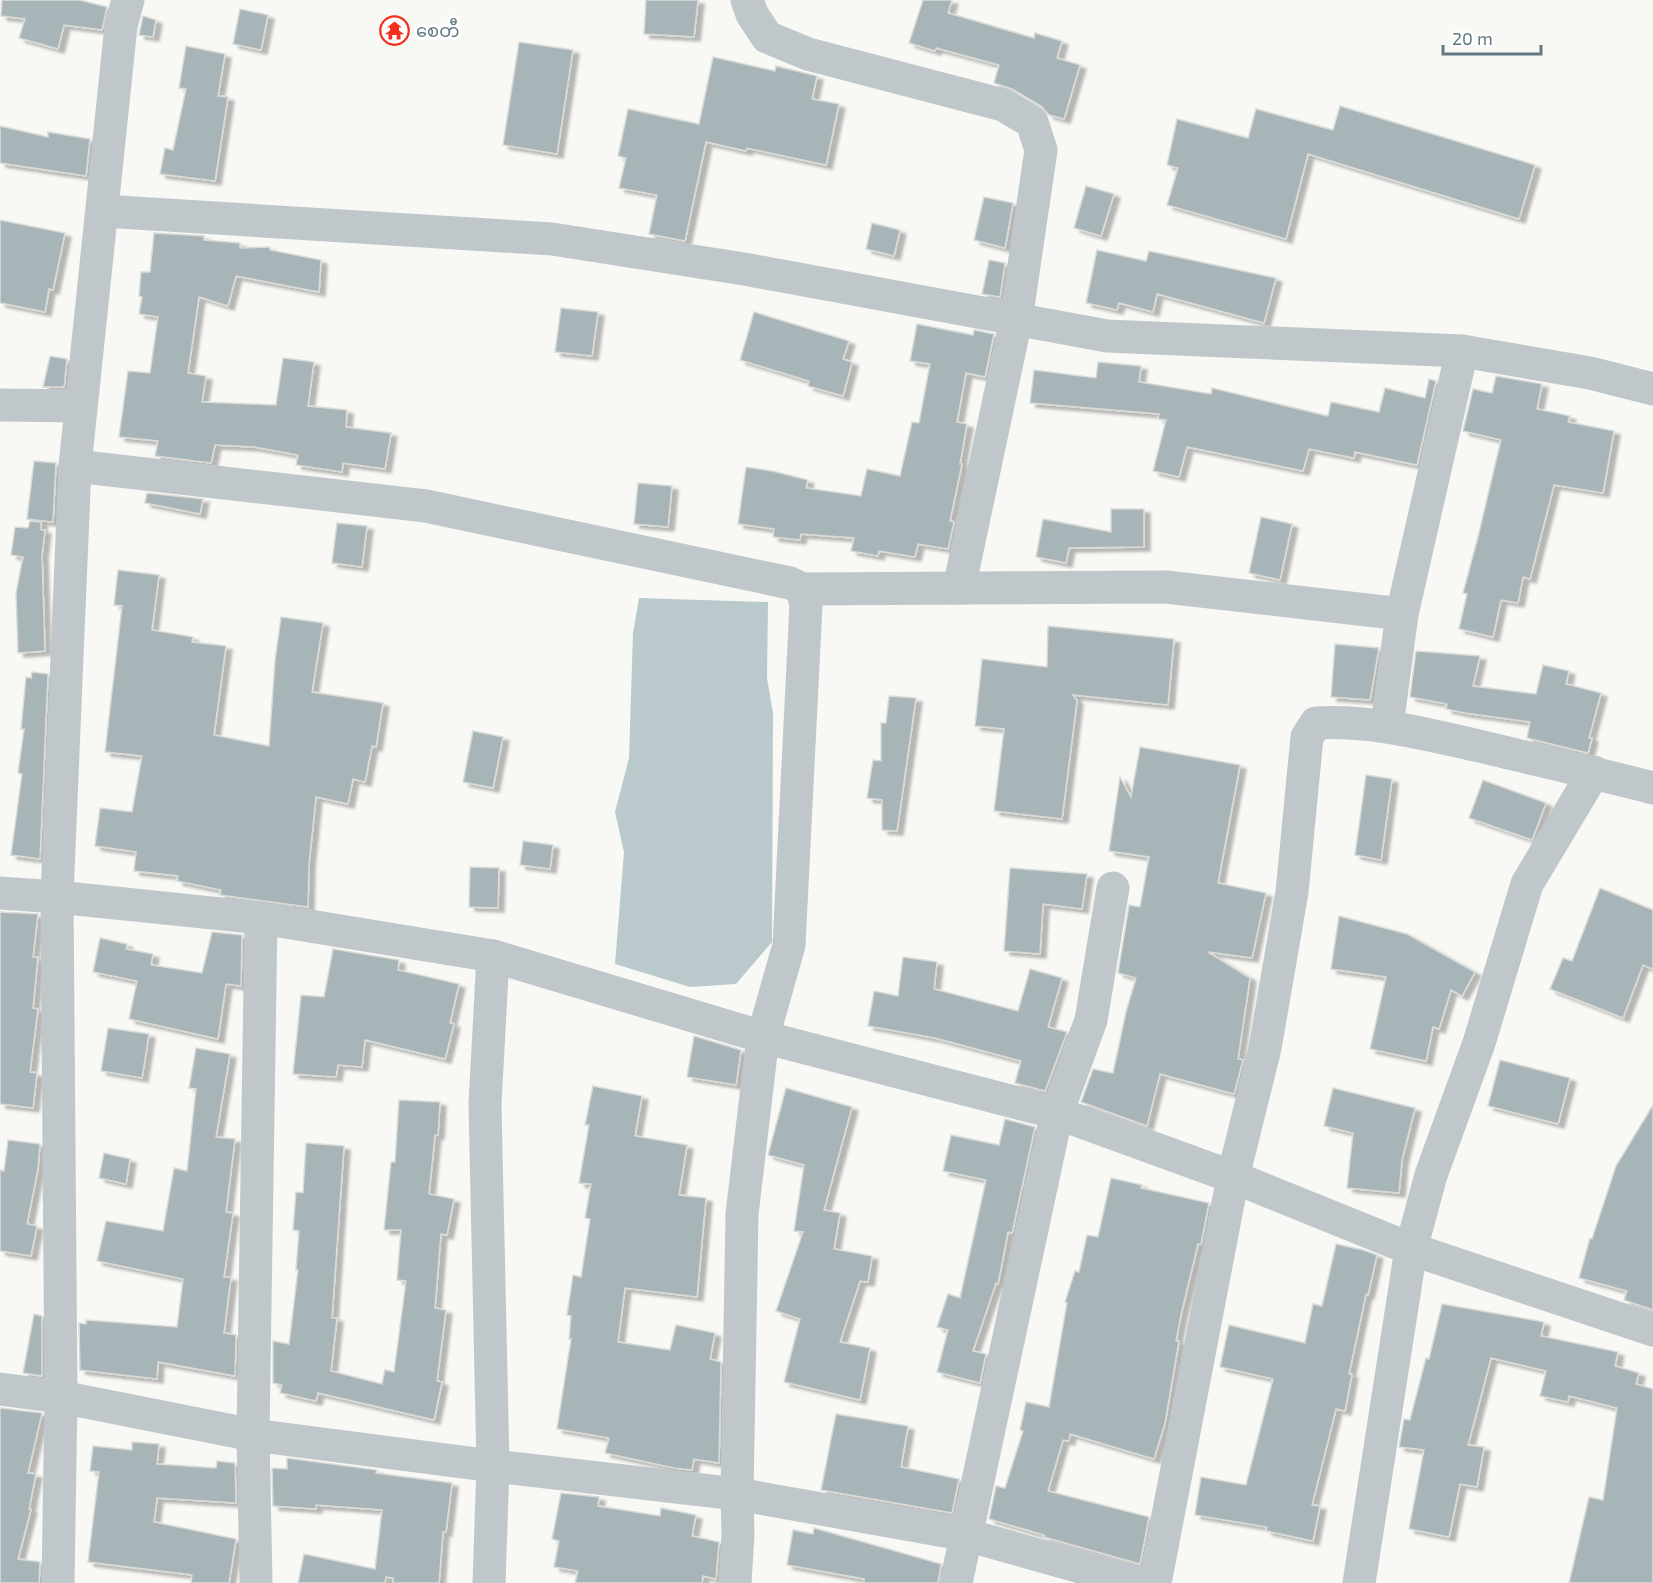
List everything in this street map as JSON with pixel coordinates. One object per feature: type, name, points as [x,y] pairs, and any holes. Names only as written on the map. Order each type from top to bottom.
[{"type":"street","points":[[58,1583],[62,1397],[57,897],[75,466],[121,26],[128,0]]},
{"type":"street","points":[[747,0],[752,14],[767,37],[808,54],[1003,105],[1032,122],[1041,150],[1016,320],[959,588]]},
{"type":"street","points":[[103,211],[552,240],[744,269],[1107,336],[1462,351],[1590,373],[1653,389]]},
{"type":"street","points":[[1387,726],[1402,614],[1462,351]]},
{"type":"street","points":[[0,405],[80,406]]},
{"type":"street","points":[[75,466],[426,506],[790,583],[802,589],[1166,587],[1402,614]]},
{"type":"street","points":[[735,1583],[738,1535],[742,1214],[764,1037],[789,945],[806,605],[802,589]]},
{"type":"street","points":[[1155,1583],[1233,1178],[1265,1048],[1292,892],[1307,737],[1316,723],[1338,722],[1387,726],[1594,772],[1653,788]]},
{"type":"street","points":[[1359,1583],[1411,1249],[1431,1175],[1479,1043],[1527,884],[1594,772]]},
{"type":"street","points":[[956,1583],[1057,1113],[1091,1020],[1113,888]]},
{"type":"street","points":[[0,893],[261,918],[493,956],[764,1037],[1057,1113],[1233,1178],[1411,1249],[1653,1330]]},
{"type":"street","points":[[256,1583],[253,1435],[261,918]]},
{"type":"street","points":[[489,1583],[493,1466],[485,1104],[493,956]]},
{"type":"street","points":[[0,1389],[62,1397],[253,1435],[737,1494],[967,1535],[1137,1583]]},
{"type":"shaded area","points":[[639,598],[768,602],[767,678],[773,713],[772,942],[736,984],[690,987],[615,964],[624,852],[615,812],[629,758],[633,633]]},
{"type":"building","points":[[2,0],[79,0],[107,7],[102,30],[64,25],[58,49],[19,38],[25,19],[1,16]]},
{"type":"building","points":[[646,0],[698,0],[694,37],[644,34]]},
{"type":"building","points":[[923,0],[952,0],[948,13],[1034,38],[1035,33],[1062,41],[1057,58],[1080,65],[1064,119],[1049,115],[1041,106],[1012,89],[994,83],[999,65],[909,43]]},
{"type":"building","points":[[240,9],[268,15],[261,50],[233,44]]},
{"type":"building","points":[[143,16],[156,20],[153,37],[139,35]]},
{"type":"building","points":[[519,42],[573,50],[557,154],[503,145]]},
{"type":"building","points":[[186,46],[225,54],[218,96],[228,97],[215,181],[160,174],[165,148],[173,150],[186,89],[179,88]]},
{"type":"building","points":[[713,57],[775,71],[776,66],[817,76],[812,99],[839,104],[826,165],[747,148],[746,151],[706,142],[685,241],[649,234],[657,195],[619,188],[626,158],[618,156],[628,109],[699,124]]},
{"type":"building","points":[[1340,106],[1535,165],[1519,219],[1308,154],[1286,239],[1167,205],[1178,168],[1167,165],[1177,119],[1248,138],[1256,109],[1333,130]]},
{"type":"building","points":[[0,126],[48,137],[48,132],[90,139],[86,176],[0,163]]},
{"type":"building","points":[[1086,186],[1114,194],[1101,236],[1074,228]]},
{"type":"building","points":[[984,197],[1013,203],[1005,248],[974,240]]},
{"type":"building","points":[[0,220],[65,233],[53,290],[49,289],[45,312],[0,303]]},
{"type":"building","points":[[872,223],[900,230],[894,256],[866,249]]},
{"type":"building","points":[[154,233],[204,236],[204,240],[240,243],[240,248],[270,247],[270,250],[321,260],[319,292],[236,276],[228,306],[199,297],[188,373],[206,376],[202,402],[276,405],[283,358],[314,362],[308,406],[347,410],[346,427],[391,433],[385,469],[343,463],[342,472],[296,465],[298,455],[254,447],[215,445],[211,463],[155,456],[158,441],[119,437],[128,371],[150,373],[158,317],[139,314],[142,297],[139,296],[141,272],[150,272]]},
{"type":"building","points":[[1097,250],[1146,261],[1149,251],[1276,278],[1264,323],[1157,294],[1153,312],[1119,303],[1117,310],[1086,303]]},
{"type":"building","points":[[989,260],[1005,263],[1000,297],[982,294]]},
{"type":"building","points":[[561,308],[598,312],[592,356],[555,352]]},
{"type":"building","points":[[754,312],[849,341],[843,359],[852,362],[843,396],[808,386],[809,381],[740,360]]},
{"type":"building","points":[[917,324],[973,335],[974,330],[994,334],[985,377],[966,373],[957,422],[967,424],[960,464],[962,464],[950,521],[954,522],[948,549],[918,544],[915,557],[879,551],[878,556],[851,551],[854,538],[801,534],[800,540],[773,537],[774,529],[738,524],[746,467],[808,480],[806,488],[861,496],[867,469],[900,476],[912,422],[919,423],[930,364],[910,361]]},
{"type":"building","points":[[50,356],[67,359],[64,387],[43,387]]},
{"type":"building","points":[[1098,362],[1141,366],[1139,382],[1211,394],[1212,388],[1328,416],[1331,402],[1379,412],[1385,388],[1425,398],[1429,379],[1436,381],[1417,465],[1355,452],[1354,458],[1309,449],[1303,471],[1187,447],[1179,477],[1153,471],[1166,420],[1158,419],[1159,414],[1030,403],[1034,370],[1096,378]]},
{"type":"building","points":[[1496,376],[1542,384],[1537,409],[1570,416],[1568,422],[1614,431],[1603,493],[1554,485],[1530,579],[1523,577],[1518,603],[1501,600],[1493,637],[1459,629],[1467,594],[1463,593],[1501,440],[1463,431],[1473,389],[1492,393]]},
{"type":"building","points":[[34,461],[56,463],[53,522],[27,519]]},
{"type":"building","points":[[638,483],[672,486],[668,527],[634,524]]},
{"type":"building","points":[[147,493],[203,499],[200,514],[145,503]]},
{"type":"building","points":[[1111,509],[1144,509],[1144,547],[1069,548],[1066,563],[1036,557],[1043,519],[1111,532]]},
{"type":"building","points":[[1261,517],[1292,524],[1280,580],[1249,573]]},
{"type":"building","points":[[30,521],[41,522],[41,530],[45,530],[42,555],[45,651],[18,653],[16,593],[23,557],[11,555],[15,527],[28,528]]},
{"type":"building","points":[[337,523],[367,526],[362,567],[332,563]]},
{"type":"building","points":[[118,570],[159,575],[152,630],[193,637],[192,642],[226,646],[214,735],[269,746],[275,661],[281,617],[323,623],[312,692],[383,703],[376,747],[372,746],[365,782],[353,779],[348,804],[316,797],[309,864],[308,907],[220,895],[221,890],[177,881],[178,876],[134,871],[136,852],[95,846],[100,808],[132,812],[142,756],[105,752],[122,606],[114,605]]},
{"type":"building","points":[[1048,626],[1174,639],[1168,705],[1073,695],[1077,701],[1062,819],[994,811],[1004,729],[975,726],[982,659],[1047,667]]},
{"type":"building","points":[[1335,644],[1379,648],[1370,700],[1331,697]]},
{"type":"building","points":[[1416,651],[1480,656],[1473,686],[1536,694],[1543,665],[1569,671],[1566,684],[1601,693],[1589,738],[1592,738],[1588,753],[1527,738],[1530,722],[1465,713],[1446,709],[1447,704],[1410,697]]},
{"type":"building","points":[[32,672],[48,674],[40,859],[11,855],[22,774],[18,773],[24,729],[21,729],[26,677],[31,678]]},
{"type":"building","points":[[889,696],[916,698],[897,831],[882,830],[882,800],[867,798],[873,760],[881,761],[881,723],[886,723]]},
{"type":"building","points":[[473,731],[503,737],[493,788],[463,782]]},
{"type":"building","points":[[1140,747],[1240,765],[1218,883],[1266,893],[1252,958],[1208,952],[1250,978],[1238,1059],[1243,1060],[1234,1094],[1160,1074],[1147,1126],[1081,1102],[1093,1069],[1113,1073],[1136,978],[1118,973],[1129,905],[1140,907],[1149,857],[1109,851],[1120,777],[1131,797]]},
{"type":"building","points":[[1366,775],[1392,779],[1381,860],[1355,855]]},
{"type":"building","points":[[1483,780],[1546,803],[1532,840],[1469,818]]},
{"type":"building","points":[[523,841],[553,845],[550,869],[520,865]]},
{"type":"building","points":[[470,867],[499,868],[498,908],[469,907]]},
{"type":"building","points":[[1010,868],[1087,874],[1082,909],[1043,904],[1040,954],[1004,951]]},
{"type":"building","points":[[1600,888],[1653,910],[1653,969],[1643,965],[1623,1018],[1550,989],[1563,958],[1572,961]]},
{"type":"building","points":[[0,912],[38,914],[33,957],[38,957],[33,1008],[38,1009],[30,1072],[37,1073],[33,1108],[0,1104]]},
{"type":"building","points":[[1339,916],[1407,934],[1475,972],[1462,996],[1451,990],[1439,1029],[1433,1027],[1426,1061],[1370,1049],[1386,977],[1331,969]]},
{"type":"building","points":[[212,932],[242,935],[241,986],[226,984],[218,1039],[129,1019],[137,981],[93,972],[100,938],[127,944],[126,949],[153,954],[151,965],[202,973]]},
{"type":"building","points":[[333,949],[399,960],[398,970],[459,984],[450,1023],[454,1024],[445,1059],[365,1040],[362,1067],[338,1065],[336,1077],[293,1074],[301,995],[324,997]]},
{"type":"building","points":[[903,957],[937,962],[934,989],[1018,1011],[1030,969],[1062,978],[1048,1027],[1067,1032],[1045,1091],[1015,1083],[1021,1061],[935,1038],[868,1026],[874,991],[898,996]]},
{"type":"building","points":[[108,1028],[149,1034],[142,1078],[101,1071]]},
{"type":"building","points":[[694,1036],[741,1050],[736,1085],[687,1077]]},
{"type":"building","points":[[196,1048],[230,1054],[216,1137],[235,1139],[226,1212],[233,1213],[224,1277],[231,1277],[224,1333],[236,1335],[235,1376],[158,1362],[157,1379],[80,1370],[79,1323],[86,1324],[86,1320],[177,1327],[183,1279],[97,1261],[106,1221],[163,1231],[174,1168],[187,1171],[196,1089],[189,1088]]},
{"type":"building","points":[[1500,1060],[1570,1078],[1558,1124],[1488,1106]]},
{"type":"building","points":[[593,1086],[642,1096],[635,1136],[687,1145],[679,1195],[706,1198],[697,1297],[625,1288],[618,1342],[670,1350],[676,1325],[715,1333],[710,1359],[721,1362],[719,1463],[694,1459],[692,1470],[674,1468],[605,1453],[609,1438],[557,1429],[571,1339],[569,1339],[571,1316],[567,1315],[573,1275],[581,1277],[590,1219],[585,1218],[591,1184],[579,1183],[589,1125],[585,1125]]},
{"type":"building","points":[[786,1088],[852,1107],[824,1210],[840,1213],[834,1249],[872,1256],[868,1282],[860,1281],[840,1342],[870,1348],[860,1400],[784,1382],[800,1319],[776,1311],[803,1232],[794,1231],[804,1165],[768,1155]]},
{"type":"building","points":[[1333,1088],[1415,1108],[1402,1160],[1399,1193],[1347,1188],[1353,1133],[1324,1126]]},
{"type":"building","points":[[399,1100],[440,1102],[438,1135],[435,1135],[429,1194],[454,1199],[447,1235],[441,1234],[435,1308],[446,1310],[437,1381],[442,1382],[434,1420],[318,1393],[316,1401],[280,1393],[282,1385],[273,1383],[273,1341],[289,1344],[298,1270],[296,1270],[299,1231],[293,1230],[296,1192],[303,1193],[306,1143],[344,1146],[332,1318],[337,1318],[331,1371],[382,1384],[385,1370],[394,1372],[406,1281],[397,1280],[401,1230],[384,1230],[391,1162],[395,1162]]},
{"type":"building","points":[[1653,1105],[1653,1310],[1624,1300],[1627,1291],[1579,1278],[1590,1238],[1592,1239],[1616,1166]]},
{"type":"building","points":[[1005,1119],[1035,1127],[1012,1233],[1008,1232],[998,1284],[996,1283],[973,1351],[986,1354],[980,1383],[937,1372],[948,1330],[937,1327],[948,1294],[960,1298],[986,1180],[943,1171],[951,1135],[999,1145]]},
{"type":"building","points":[[8,1140],[40,1144],[38,1169],[27,1224],[37,1226],[31,1256],[0,1251],[0,1170],[4,1171]]},
{"type":"building","points":[[104,1153],[130,1159],[126,1184],[99,1178]]},
{"type":"building","points":[[1111,1178],[1142,1185],[1141,1188],[1209,1203],[1201,1244],[1198,1244],[1181,1315],[1176,1341],[1179,1341],[1165,1423],[1154,1459],[1070,1434],[1069,1441],[1063,1440],[1048,1491],[1149,1517],[1140,1564],[989,1519],[996,1486],[1005,1488],[1023,1431],[1020,1430],[1026,1402],[1049,1407],[1067,1303],[1065,1302],[1075,1271],[1079,1272],[1087,1235],[1098,1237]]},
{"type":"building","points":[[1336,1244],[1377,1255],[1349,1374],[1352,1374],[1345,1411],[1336,1409],[1312,1505],[1320,1506],[1313,1541],[1266,1531],[1267,1527],[1195,1515],[1201,1477],[1246,1485],[1273,1379],[1220,1367],[1229,1325],[1305,1343],[1313,1304],[1322,1306]]},
{"type":"building","points":[[1442,1304],[1544,1322],[1541,1336],[1618,1352],[1615,1366],[1639,1373],[1636,1384],[1653,1389],[1653,1583],[1569,1583],[1589,1497],[1603,1500],[1617,1408],[1569,1396],[1568,1402],[1540,1396],[1546,1371],[1491,1358],[1468,1445],[1484,1447],[1477,1487],[1460,1484],[1449,1537],[1409,1529],[1424,1450],[1399,1447],[1404,1419],[1410,1420],[1426,1358],[1429,1359]]},
{"type":"building","points":[[34,1314],[42,1316],[42,1376],[23,1373]]},
{"type":"building","points":[[0,1408],[42,1413],[28,1473],[36,1474],[29,1509],[31,1509],[18,1559],[40,1562],[39,1583],[0,1583]]},
{"type":"building","points":[[836,1414],[908,1426],[901,1467],[959,1479],[952,1513],[821,1490]]},
{"type":"building","points":[[132,1442],[159,1444],[157,1464],[216,1468],[217,1461],[235,1463],[236,1503],[157,1498],[154,1522],[236,1539],[229,1583],[191,1583],[192,1575],[88,1562],[99,1472],[90,1471],[93,1446],[132,1450]]},
{"type":"building","points":[[287,1458],[452,1483],[446,1532],[443,1532],[439,1583],[393,1583],[393,1578],[386,1577],[385,1583],[298,1583],[304,1554],[375,1569],[382,1510],[316,1505],[316,1509],[273,1506],[272,1468],[287,1469]]},
{"type":"building","points":[[561,1493],[599,1497],[598,1506],[660,1516],[661,1508],[696,1515],[692,1536],[719,1542],[716,1579],[703,1576],[702,1583],[575,1583],[578,1571],[554,1567],[559,1541],[552,1539]]},
{"type":"building","points":[[814,1528],[941,1564],[938,1583],[864,1583],[864,1579],[787,1565],[793,1530],[813,1534]]},
{"type":"place","name":"စေတီ","points":[[395,31]]}]
